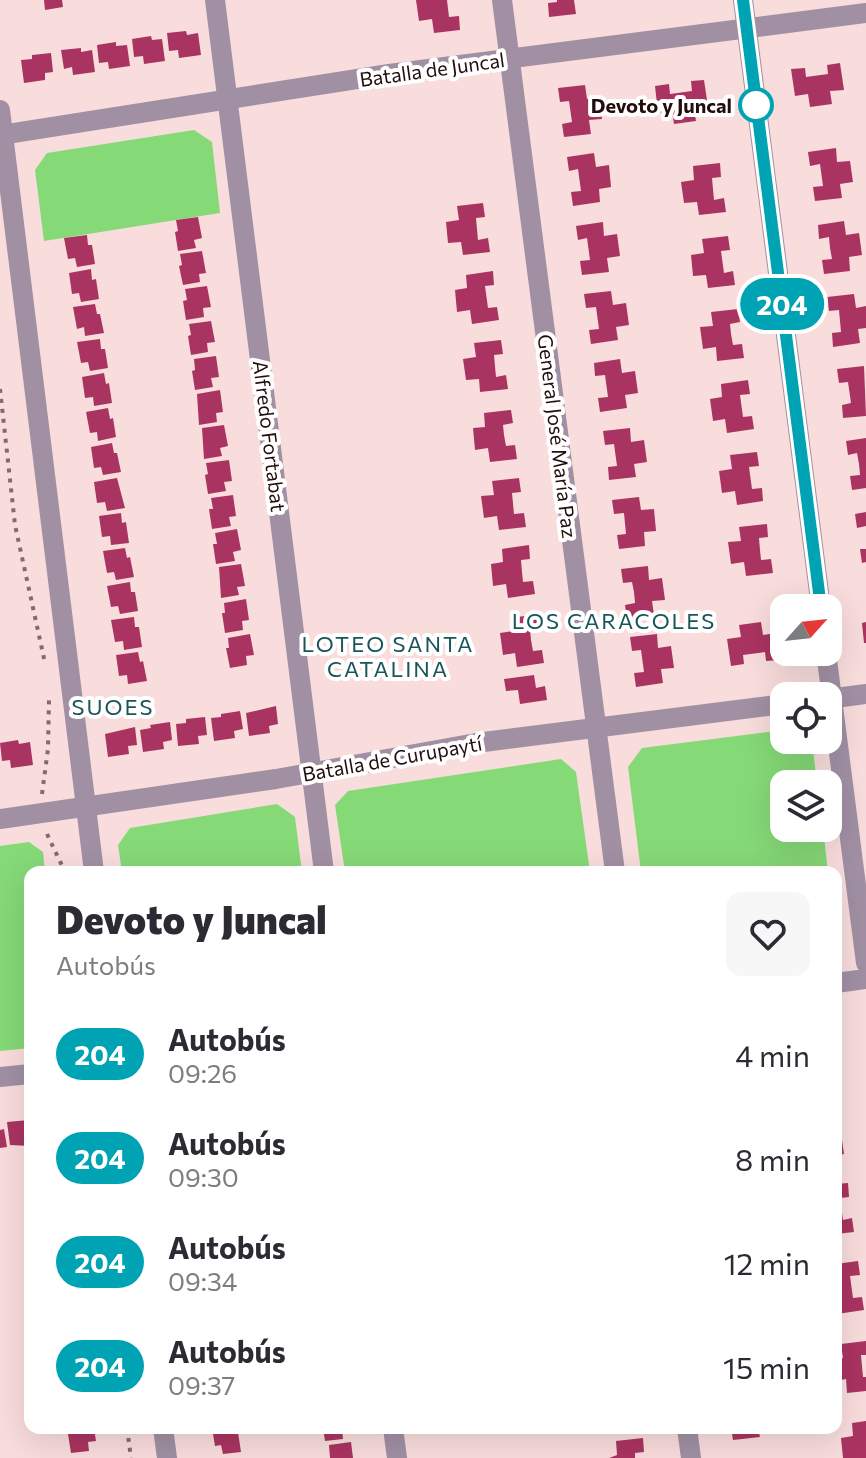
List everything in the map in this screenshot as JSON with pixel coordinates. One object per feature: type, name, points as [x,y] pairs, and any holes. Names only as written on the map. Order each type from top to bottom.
[{"type":"street","name":"Alfredo Fortabat","points":[[215,0],[323,866]]},
{"type":"street","name":"General José María Paz","points":[[502,0],[614,866]]},
{"type":"street","points":[[743,0],[819,594]]},
{"type":"street","name":"Batalla de Juncal","points":[[2,135],[509,59],[866,13]]},
{"type":"street","points":[[0,110],[93,866]]},
{"type":"street","points":[[842,697],[866,694]]},
{"type":"street","name":"Batalla de Curupaytí","points":[[0,819],[312,772],[476,743],[770,706]]},
{"type":"street","points":[[838,754],[866,963]]},
{"type":"street","points":[[842,982],[866,979]]},
{"type":"street","points":[[0,1077],[24,1075]]},
{"type":"street","points":[[164,1434],[167,1458]]},
{"type":"street","points":[[394,1434],[397,1458]]},
{"type":"street","points":[[688,1434],[691,1458]]},
{"type":"path","points":[[0,389],[15,525],[46,671]]},
{"type":"path","points":[[48,689],[50,721],[42,786],[43,813],[47,834],[62,866]]},
{"type":"path","points":[[128,1434],[131,1458]]},
{"type":"green space","points":[[194,130],[212,142],[220,213],[44,241],[35,170],[47,153]]},
{"type":"green space","points":[[770,732],[770,754],[814,754],[815,770],[770,770],[770,842],[825,842],[827,866],[640,866],[628,767],[642,748]]},
{"type":"green space","points":[[561,759],[576,772],[589,866],[344,866],[335,805],[348,791]]},
{"type":"green space","points":[[277,804],[295,817],[301,866],[121,866],[118,845],[130,828]]},
{"type":"green space","points":[[29,842],[43,852],[44,866],[24,866],[24,1049],[0,1051],[0,846]]},
{"type":"building","points":[[44,0],[62,0],[63,7],[45,10]]},
{"type":"building","points":[[416,0],[447,0],[449,17],[459,16],[460,30],[434,33],[432,19],[419,21]]},
{"type":"building","points":[[574,0],[576,14],[549,17],[548,3]]},
{"type":"building","points":[[186,31],[187,35],[198,33],[201,55],[179,58],[178,50],[169,51],[167,33]]},
{"type":"building","points":[[151,36],[152,40],[162,39],[165,61],[144,64],[143,56],[134,57],[132,39]]},
{"type":"building","points":[[116,42],[116,46],[127,45],[130,66],[109,69],[108,62],[99,63],[97,45]]},
{"type":"building","points":[[81,48],[81,52],[92,50],[95,72],[73,75],[72,67],[64,69],[61,50]]},
{"type":"building","points":[[51,53],[53,72],[45,73],[45,80],[24,83],[21,60]]},
{"type":"building","points":[[840,63],[844,90],[830,91],[832,104],[810,107],[808,94],[795,96],[791,69],[805,68],[806,77],[828,74],[827,65]]},
{"type":"building","points":[[704,80],[708,107],[694,108],[696,121],[674,124],[672,111],[658,113],[655,86],[669,84],[670,94],[692,91],[691,81]]},
{"type":"building","points":[[585,85],[587,99],[599,97],[602,119],[589,120],[591,134],[564,137],[562,124],[572,122],[569,101],[560,102],[558,88]]},
{"type":"building","points":[[836,148],[837,162],[850,161],[853,182],[840,184],[842,198],[815,201],[813,187],[823,186],[820,164],[810,166],[808,152]]},
{"type":"building","points":[[594,153],[596,167],[609,165],[611,187],[599,189],[600,202],[573,206],[571,192],[581,191],[578,169],[569,171],[567,157]]},
{"type":"building","points":[[720,163],[721,177],[712,178],[714,200],[724,198],[726,212],[699,215],[697,202],[684,203],[681,182],[694,180],[693,166]]},
{"type":"building","points":[[483,203],[485,217],[476,218],[478,240],[488,238],[490,252],[463,255],[461,242],[448,243],[446,222],[459,220],[457,206]]},
{"type":"building","points":[[198,217],[202,238],[194,240],[196,248],[178,251],[176,220]]},
{"type":"building","points":[[844,221],[846,235],[859,233],[862,255],[849,257],[850,271],[824,274],[822,260],[832,259],[829,237],[819,239],[818,225]]},
{"type":"building","points":[[603,222],[604,236],[617,234],[620,256],[607,258],[609,272],[582,275],[580,261],[590,260],[587,238],[578,240],[576,226]]},
{"type":"building","points":[[87,235],[95,264],[77,267],[75,258],[68,259],[64,238]]},
{"type":"building","points":[[728,236],[730,250],[721,251],[724,273],[733,271],[735,285],[708,288],[706,275],[693,276],[691,255],[704,253],[702,239]]},
{"type":"building","points":[[202,251],[206,273],[199,274],[200,282],[183,285],[180,254]]},
{"type":"building","points":[[91,269],[99,299],[81,302],[79,293],[72,294],[69,273]]},
{"type":"building","points":[[493,271],[494,285],[485,286],[488,308],[497,307],[499,320],[472,324],[470,310],[457,312],[455,290],[467,288],[466,275]]},
{"type":"building","points":[[207,286],[211,307],[203,308],[204,317],[186,320],[185,289]]},
{"type":"building","points":[[611,291],[613,305],[626,303],[629,325],[616,327],[618,340],[591,344],[589,330],[599,329],[596,307],[586,308],[584,294]]},
{"type":"building","points":[[854,294],[856,308],[866,306],[866,328],[858,329],[860,343],[833,347],[832,333],[841,332],[839,310],[829,311],[827,297]]},
{"type":"building","points":[[95,304],[104,333],[85,336],[84,327],[77,329],[73,307]]},
{"type":"building","points":[[738,309],[740,322],[730,324],[731,334],[733,345],[742,344],[744,358],[717,361],[716,347],[703,349],[700,327],[713,326],[711,312]]},
{"type":"building","points":[[211,321],[215,342],[207,343],[208,352],[191,355],[189,324]]},
{"type":"building","points":[[100,339],[108,368],[90,371],[88,362],[81,363],[77,342]]},
{"type":"building","points":[[501,340],[503,354],[494,355],[496,377],[506,375],[508,389],[480,392],[479,379],[466,380],[463,359],[476,357],[474,343]]},
{"type":"building","points":[[216,356],[219,377],[211,378],[213,387],[195,390],[194,359]]},
{"type":"building","points":[[620,359],[622,373],[635,371],[638,393],[625,395],[627,408],[600,412],[598,398],[608,397],[605,375],[595,376],[594,363]]},
{"type":"building","points":[[864,366],[866,416],[843,418],[842,405],[851,403],[848,382],[839,383],[837,369]]},
{"type":"building","points":[[104,373],[112,403],[94,406],[93,397],[85,398],[82,377]]},
{"type":"building","points":[[748,380],[750,394],[740,395],[743,417],[752,416],[754,429],[727,433],[725,419],[713,421],[710,399],[722,397],[721,384]]},
{"type":"building","points":[[220,390],[223,412],[216,413],[217,422],[199,425],[197,394]]},
{"type":"building","points":[[108,408],[116,437],[98,441],[97,432],[90,433],[86,412]]},
{"type":"building","points":[[511,410],[513,423],[503,425],[504,435],[506,446],[515,445],[517,459],[490,462],[488,448],[475,450],[473,428],[485,427],[484,413]]},
{"type":"building","points":[[224,425],[228,446],[220,448],[222,456],[204,459],[202,428]]},
{"type":"building","points":[[630,428],[631,442],[644,440],[647,462],[634,464],[636,477],[609,480],[608,467],[617,466],[614,444],[605,445],[603,431]]},
{"type":"building","points":[[866,438],[866,488],[852,490],[850,476],[860,475],[859,464],[857,453],[848,455],[846,441]]},
{"type":"building","points":[[112,443],[121,472],[103,475],[101,467],[94,468],[91,447]]},
{"type":"building","points":[[757,452],[759,466],[749,467],[752,489],[762,488],[763,501],[737,505],[735,491],[722,493],[719,471],[732,469],[730,455]]},
{"type":"building","points":[[229,460],[232,481],[224,482],[226,491],[208,494],[206,463]]},
{"type":"building","points":[[117,478],[125,508],[107,511],[105,502],[97,503],[94,482]]},
{"type":"building","points":[[519,478],[521,492],[512,493],[514,514],[524,513],[526,527],[499,530],[497,516],[484,518],[481,496],[494,495],[492,481]]},
{"type":"building","points":[[233,495],[236,516],[229,517],[231,526],[212,529],[211,498]]},
{"type":"building","points":[[639,497],[641,510],[654,509],[656,531],[644,532],[645,546],[619,549],[617,535],[626,534],[624,513],[614,514],[612,500]]},
{"type":"building","points":[[866,512],[866,526],[857,528],[855,514]]},
{"type":"building","points":[[121,513],[122,523],[126,522],[129,543],[111,545],[110,536],[102,537],[99,516]]},
{"type":"building","points":[[767,524],[768,537],[759,538],[761,560],[771,559],[773,573],[746,576],[744,562],[731,564],[728,542],[741,541],[739,527]]},
{"type":"building","points":[[237,529],[241,550],[233,552],[235,561],[216,564],[215,533]]},
{"type":"building","points":[[529,545],[530,559],[521,560],[523,582],[533,581],[535,594],[508,598],[506,584],[493,586],[491,564],[503,562],[502,549]]},
{"type":"building","points":[[125,548],[134,577],[116,580],[114,572],[107,573],[103,551]]},
{"type":"building","points":[[860,549],[866,549],[866,562],[862,563]]},
{"type":"building","points":[[241,564],[245,586],[237,587],[239,595],[221,598],[219,567]]},
{"type":"building","points":[[648,566],[649,580],[662,578],[665,600],[652,601],[654,615],[627,619],[625,605],[635,603],[634,592],[632,582],[623,583],[621,569]]},
{"type":"building","points":[[130,582],[138,611],[120,614],[118,606],[111,607],[107,586]]},
{"type":"building","points":[[246,599],[249,620],[242,621],[243,630],[225,633],[224,603]]},
{"type":"building","points":[[538,614],[540,628],[530,629],[531,640],[533,651],[542,650],[544,663],[517,667],[515,653],[503,655],[500,633],[513,631],[511,618]]},
{"type":"building","points":[[134,617],[142,647],[124,650],[123,641],[115,642],[111,620]]},
{"type":"building","points":[[761,622],[763,635],[770,634],[770,661],[766,661],[765,652],[743,655],[744,664],[731,666],[727,639],[741,637],[739,625]]},
{"type":"building","points":[[866,622],[866,643],[864,643],[862,623]]},
{"type":"building","points":[[250,634],[254,655],[246,656],[247,665],[230,668],[226,648],[229,648],[228,638]]},
{"type":"building","points":[[657,634],[658,648],[671,646],[674,668],[661,669],[663,683],[636,687],[634,673],[644,672],[641,650],[632,651],[630,637]]},
{"type":"building","points":[[138,652],[147,681],[128,684],[127,675],[119,676],[116,655]]},
{"type":"building","points":[[534,675],[536,688],[545,686],[547,700],[520,704],[518,690],[506,691],[504,679]]},
{"type":"building","points":[[276,706],[278,724],[269,726],[270,733],[249,736],[246,713]]},
{"type":"building","points":[[240,711],[243,729],[234,731],[235,738],[214,741],[211,718]]},
{"type":"building","points":[[205,717],[207,735],[198,736],[199,744],[178,746],[176,724],[186,723],[186,719]]},
{"type":"building","points":[[170,722],[172,740],[163,742],[164,749],[143,752],[140,730]]},
{"type":"building","points":[[135,727],[137,745],[128,746],[129,754],[108,757],[105,734]]},
{"type":"building","points":[[18,740],[19,744],[30,742],[33,765],[11,768],[10,760],[2,761],[0,743]]},
{"type":"building","points":[[24,1120],[24,1146],[10,1145],[7,1122]]},
{"type":"building","points":[[4,1129],[7,1147],[0,1148],[0,1130]]},
{"type":"building","points":[[848,1183],[849,1197],[842,1198],[842,1184]]},
{"type":"building","points":[[842,1213],[843,1220],[852,1218],[854,1232],[842,1233]]},
{"type":"building","points":[[858,1261],[860,1275],[850,1276],[853,1298],[862,1297],[864,1310],[842,1313],[842,1263]]},
{"type":"building","points":[[866,1341],[866,1355],[861,1355],[866,1391],[847,1393],[846,1379],[842,1380],[842,1344]]},
{"type":"building","points":[[866,1421],[866,1458],[843,1458],[841,1438],[853,1436],[852,1423]]},
{"type":"building","points":[[68,1434],[95,1434],[96,1441],[88,1442],[89,1451],[71,1453]]},
{"type":"building","points":[[213,1434],[238,1434],[241,1452],[223,1454],[221,1445],[215,1446]]},
{"type":"building","points":[[324,1434],[343,1434],[343,1439],[325,1441]]},
{"type":"building","points":[[732,1434],[759,1434],[760,1437],[733,1440]]},
{"type":"building","points":[[643,1438],[644,1452],[635,1453],[635,1458],[609,1458],[617,1455],[616,1441]]},
{"type":"building","points":[[351,1442],[353,1458],[330,1458],[329,1445]]},
{"type":"bus line","name":"204","points":[[743,0],[819,594]]},
{"type":"place","name":"Devoto y Juncal","points":[[756,105]]},
{"type":"district","name":"LOS CARACOLES","points":[[614,620]]},
{"type":"district","name":"LOTEO SANTA CATALINA","points":[[388,656]]},
{"type":"district","name":"SUOES","points":[[113,706]]}]
